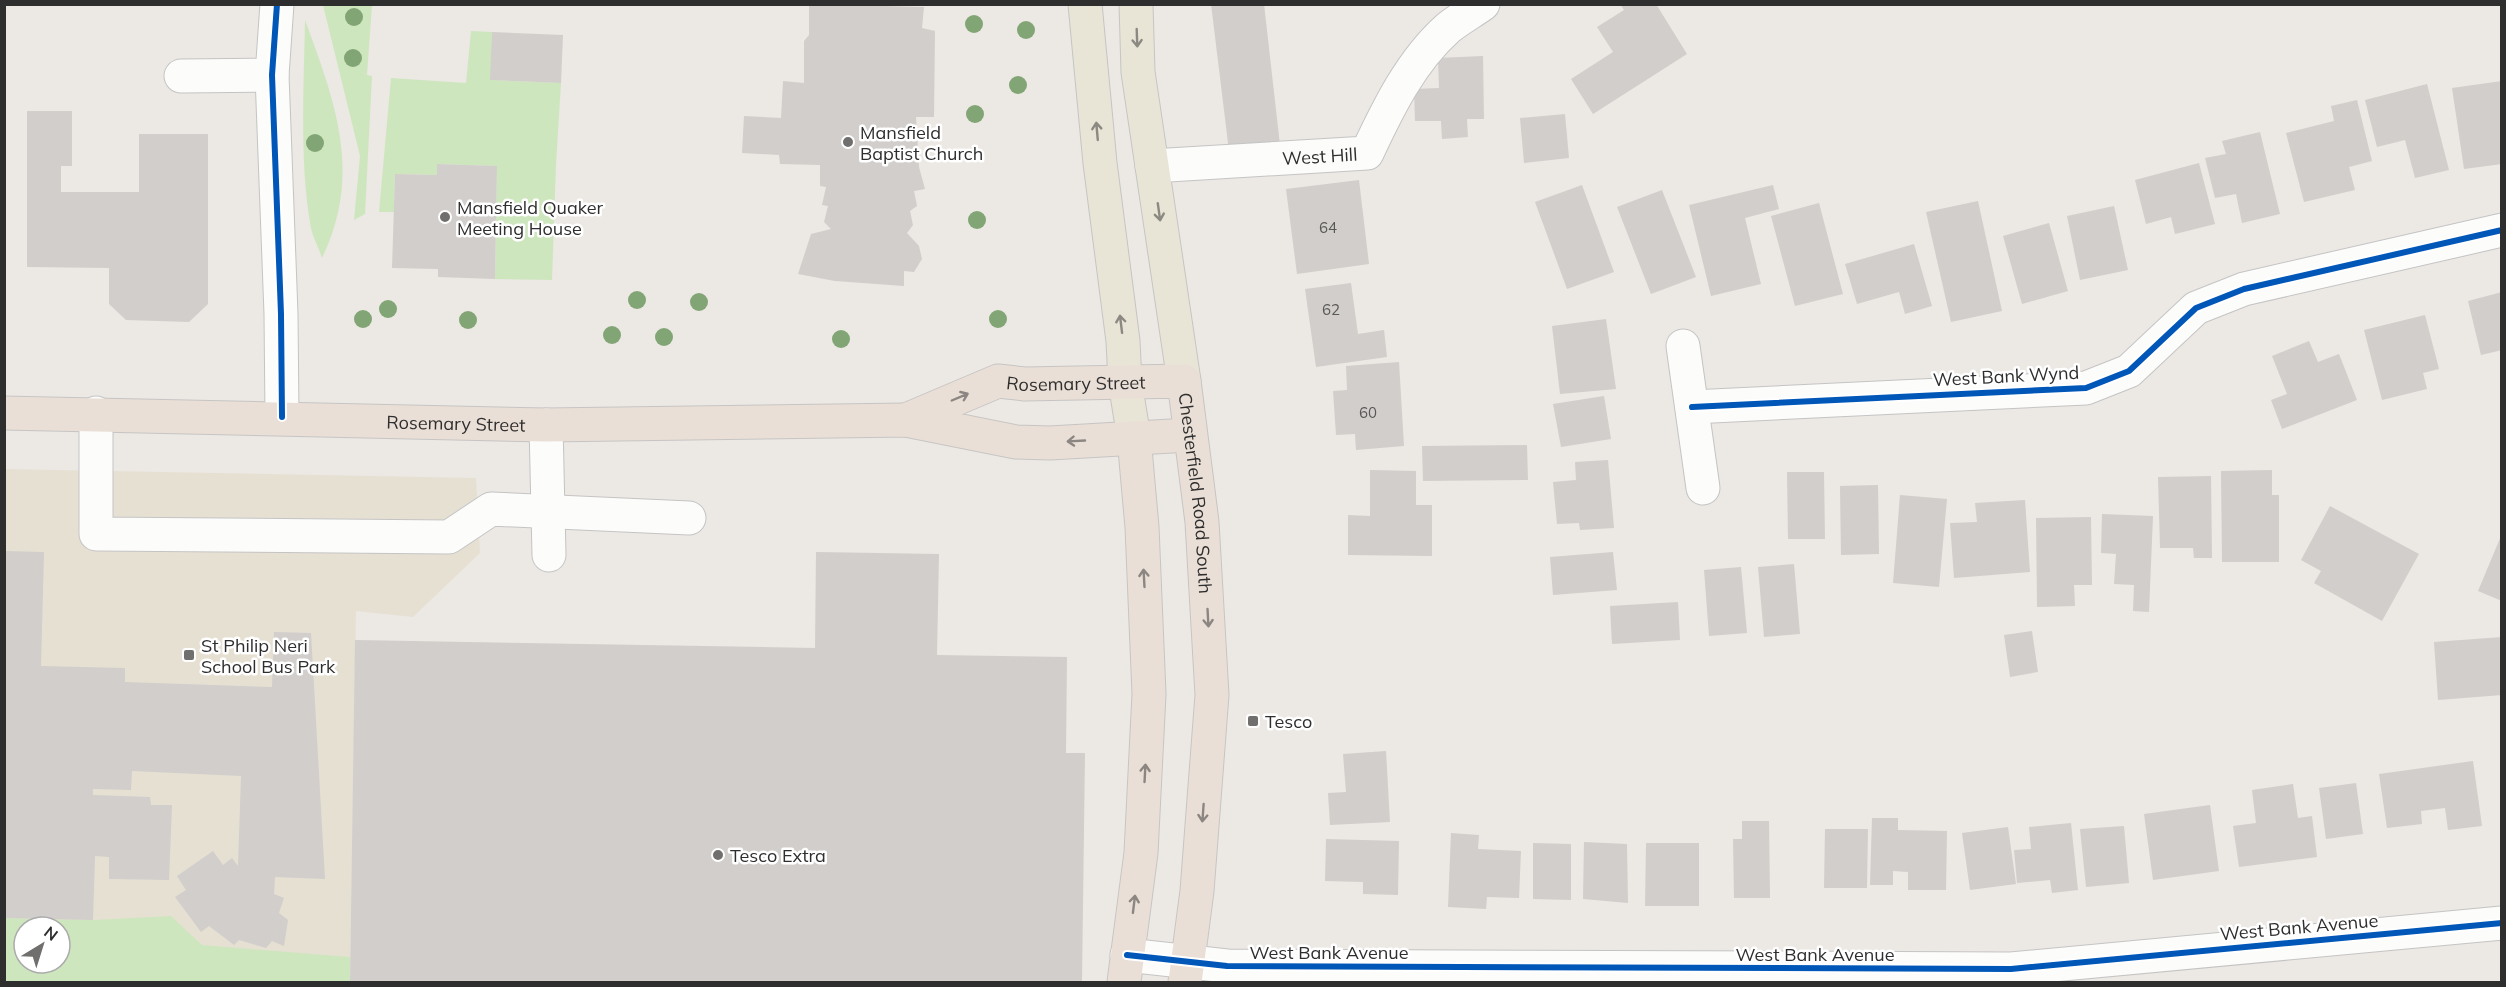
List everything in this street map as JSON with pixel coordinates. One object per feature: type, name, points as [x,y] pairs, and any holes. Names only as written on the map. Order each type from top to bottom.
[{"type":"highway","name":"Rosemary Street","points":[[906,420],[998,381],[1025,384],[1184,381]]},
{"type":"highway","name":"Chesterfield Road South","points":[[1184,381],[1189,435],[1202,522],[1212,695],[1197,891],[1186,972]]},
{"type":"highway","name":"Rosemary Street","points":[[4,413],[282,417],[546,425],[906,420],[1016,442],[1050,443],[1189,435]]},
{"type":"highway","points":[[1126,969],[1141,852],[1149,694],[1142,527],[1134,438]]},
{"type":"main road","points":[[1085,4],[1100,163],[1123,341],[1125,382],[1134,438]]},
{"type":"main road","name":"Chesterfield Road South","points":[[1136,4],[1138,72],[1184,381]]},
{"type":"street","points":[[277,4],[272,75],[281,314],[282,417]]},
{"type":"street","name":"West Hill","points":[[1152,166],[1367,153],[1387,110],[1412,70],[1448,28],[1483,4]]},
{"type":"street","points":[[181,76],[272,75]]},
{"type":"street","name":"West Bank Wynd","points":[[1692,407],[2086,388],[2128,370],[2196,308],[2244,289],[2502,230]]},
{"type":"street","points":[[1683,346],[1702,488]]},
{"type":"street","points":[[96,413],[96,534],[449,537],[491,509],[689,518]]},
{"type":"street","points":[[546,425],[549,555]]},
{"type":"street","name":"West Bank Avenue","points":[[1126,969],[1186,972],[1227,966],[2011,969],[2502,924]]},
{"type":"shaded area","points":[[5,469],[476,478],[480,553],[413,617],[356,611],[350,982],[5,982]]},
{"type":"green space","points":[[323,5],[372,5],[367,75],[372,76],[365,214],[354,220],[360,156]]},
{"type":"green space","points":[[305,20],[334,109],[343,167],[341,196],[334,227],[322,258],[311,228],[305,178],[303,124]]},
{"type":"green space","points":[[471,31],[492,32],[491,80],[561,83],[552,280],[495,279],[497,166],[437,164],[437,175],[395,174],[394,212],[379,212],[391,78],[466,83]]},
{"type":"green space","points":[[171,916],[202,945],[350,957],[350,982],[5,982],[5,918],[12,918],[12,975],[72,975],[72,920]]},
{"type":"building","name":"Mansfield Baptist Church","points":[[809,4],[924,7],[922,28],[935,31],[934,117],[916,117],[919,167],[925,189],[914,191],[917,206],[910,211],[913,225],[907,233],[919,246],[922,259],[914,272],[904,271],[904,286],[835,281],[798,274],[811,234],[831,229],[824,222],[828,206],[822,205],[826,187],[820,186],[820,165],[780,164],[779,155],[742,153],[744,116],[781,118],[783,81],[804,83],[804,41],[809,35]]},
{"type":"building","points":[[1211,4],[1264,4],[1280,145],[1229,151]]},
{"type":"building","points":[[1620,4],[1656,4],[1687,54],[1593,114],[1571,79],[1613,52],[1597,27],[1624,10]]},
{"type":"building","points":[[492,32],[563,35],[561,83],[490,80]]},
{"type":"building","points":[[1483,56],[1484,119],[1467,119],[1468,137],[1442,139],[1441,121],[1415,121],[1414,89],[1439,88],[1438,58]]},
{"type":"building","points":[[2502,81],[2502,164],[2464,169],[2452,88]]},
{"type":"building","points":[[2427,84],[2449,170],[2415,178],[2405,140],[2377,147],[2365,100]]},
{"type":"building","points":[[2357,100],[2372,161],[2349,167],[2355,190],[2304,202],[2286,133],[2334,121],[2331,106]]},
{"type":"building","points":[[27,111],[72,111],[72,166],[61,166],[61,192],[139,192],[139,134],[208,134],[208,304],[189,322],[126,320],[109,304],[109,268],[27,267]]},
{"type":"building","points":[[1565,114],[1569,158],[1524,163],[1520,118]]},
{"type":"building","points":[[2260,132],[2280,214],[2242,223],[2236,194],[2215,198],[2205,158],[2226,154],[2222,141]]},
{"type":"building","points":[[2199,163],[2215,224],[2175,234],[2171,217],[2146,224],[2135,180]]},
{"type":"building","name":"Mansfield Quaker Meeting House","points":[[437,164],[497,166],[495,279],[438,277],[438,269],[392,268],[395,174],[437,175]]},
{"type":"building","points":[[1359,180],[1369,264],[1297,274],[1286,189]]},
{"type":"building","points":[[1582,185],[1614,272],[1567,289],[1535,202]]},
{"type":"building","points":[[1773,185],[1779,209],[1745,218],[1761,284],[1711,296],[1689,205]]},
{"type":"building","points":[[1662,190],[1696,277],[1651,294],[1617,207]]},
{"type":"building","points":[[1978,201],[2002,311],[1951,322],[1926,212]]},
{"type":"building","points":[[1819,203],[1843,294],[1795,306],[1771,216]]},
{"type":"building","points":[[2114,206],[2128,270],[2080,280],[2067,216]]},
{"type":"building","points":[[2049,223],[2068,291],[2022,304],[2003,236]]},
{"type":"building","points":[[1914,244],[1932,306],[1905,314],[1899,292],[1857,304],[1845,264]]},
{"type":"building","points":[[1351,283],[1358,334],[1384,330],[1387,357],[1316,367],[1305,289]]},
{"type":"building","points":[[2502,292],[2502,350],[2481,355],[2468,301]]},
{"type":"building","points":[[2425,315],[2439,369],[2423,373],[2427,389],[2382,400],[2364,330]]},
{"type":"building","points":[[1606,319],[1616,389],[1560,394],[1552,326]]},
{"type":"building","points":[[2309,341],[2318,362],[2339,354],[2357,400],[2282,429],[2271,400],[2287,394],[2272,356]]},
{"type":"building","points":[[1399,362],[1404,446],[1356,450],[1355,434],[1336,435],[1333,391],[1347,390],[1346,366]]},
{"type":"building","points":[[1604,396],[1611,439],[1561,447],[1553,404]]},
{"type":"building","points":[[1527,445],[1528,480],[1423,481],[1422,446]]},
{"type":"building","points":[[1608,460],[1614,528],[1580,530],[1579,523],[1557,524],[1553,482],[1576,480],[1575,462]]},
{"type":"building","points":[[1370,470],[1416,471],[1416,505],[1432,505],[1432,556],[1348,555],[1348,515],[1370,516]]},
{"type":"building","points":[[2272,470],[2272,495],[2279,495],[2279,562],[2222,562],[2221,471]]},
{"type":"building","points":[[1787,472],[1824,472],[1825,539],[1788,539]]},
{"type":"building","points":[[2211,476],[2212,558],[2194,558],[2193,548],[2160,548],[2158,477]]},
{"type":"building","points":[[1878,485],[1879,554],[1841,555],[1840,486]]},
{"type":"building","points":[[1900,495],[1947,499],[1939,587],[1893,583]]},
{"type":"building","points":[[2025,500],[2030,572],[1954,578],[1950,523],[1977,522],[1975,503]]},
{"type":"building","points":[[2330,506],[2419,554],[2382,621],[2314,583],[2321,571],[2301,560]]},
{"type":"building","points":[[2102,514],[2153,516],[2149,612],[2133,611],[2134,585],[2114,584],[2116,554],[2101,553]]},
{"type":"building","points":[[2091,517],[2092,585],[2074,585],[2075,606],[2037,607],[2036,518]]},
{"type":"building","points":[[2502,536],[2502,601],[2478,591]]},
{"type":"building","points":[[5,551],[44,552],[41,666],[125,668],[125,682],[272,687],[274,632],[311,633],[325,879],[275,877],[274,894],[284,898],[279,913],[288,920],[284,946],[272,941],[266,948],[239,940],[234,945],[209,926],[201,932],[175,897],[186,890],[177,876],[213,851],[223,865],[232,858],[238,866],[241,776],[132,771],[131,790],[93,789],[93,795],[150,797],[151,805],[172,805],[169,880],[109,879],[109,857],[95,856],[93,920],[72,920],[72,915],[12,915],[12,918],[4,918]]},
{"type":"building","name":"Tesco Extra","points":[[816,552],[939,554],[937,655],[1067,657],[1066,753],[1085,753],[1082,982],[350,982],[355,640],[815,648]]},
{"type":"building","points":[[1613,552],[1617,590],[1553,595],[1550,557]]},
{"type":"building","points":[[1794,564],[1800,634],[1764,637],[1758,567]]},
{"type":"building","points":[[1741,567],[1747,633],[1709,636],[1704,570]]},
{"type":"building","points":[[1678,602],[1680,640],[1612,644],[1610,606]]},
{"type":"building","points":[[2032,631],[2038,672],[2010,677],[2004,635]]},
{"type":"building","points":[[2502,637],[2502,695],[2438,700],[2434,642]]},
{"type":"building","points":[[1386,751],[1390,822],[1330,825],[1328,793],[1346,792],[1343,754]]},
{"type":"building","points":[[2473,761],[2482,826],[2448,830],[2445,808],[2421,811],[2422,824],[2387,828],[2379,774]]},
{"type":"building","points":[[2356,783],[2363,834],[2326,839],[2319,788]]},
{"type":"building","points":[[2293,784],[2298,818],[2312,816],[2317,857],[2239,867],[2233,826],[2256,823],[2252,790]]},
{"type":"building","points":[[2210,805],[2219,871],[2153,880],[2144,814]]},
{"type":"building","points":[[1872,818],[1898,818],[1898,830],[1947,831],[1946,890],[1908,890],[1908,872],[1893,871],[1893,885],[1870,885]]},
{"type":"building","points":[[1742,821],[1769,821],[1770,898],[1734,898],[1733,839],[1742,839]]},
{"type":"building","points":[[2071,823],[2078,890],[2052,893],[2050,880],[2017,883],[2014,850],[2031,849],[2029,827]]},
{"type":"building","points":[[2124,826],[2129,883],[2086,887],[2080,829]]},
{"type":"building","points":[[2008,827],[2016,884],[1970,890],[1962,833]]},
{"type":"building","points":[[1825,829],[1868,829],[1867,888],[1824,888]]},
{"type":"building","points":[[1451,833],[1479,835],[1478,849],[1521,851],[1519,898],[1487,897],[1486,909],[1448,907]]},
{"type":"building","points":[[1326,839],[1399,841],[1398,895],[1363,894],[1363,882],[1325,881]]},
{"type":"building","points":[[1584,842],[1627,844],[1628,903],[1583,899]]},
{"type":"building","points":[[1533,843],[1571,844],[1571,900],[1533,899]]},
{"type":"building","points":[[1646,843],[1699,843],[1699,906],[1645,906]]},
{"type":"cycle path","points":[[277,4],[272,75],[281,314],[282,417]]},
{"type":"cycle path","points":[[1692,407],[2086,388],[2129,371],[2196,308],[2244,289],[2502,230]]},
{"type":"cycle path","points":[[1127,955],[1227,966],[2011,969],[2502,923]]},
{"type":"place","name":"Mansfield Baptist Church","points":[[848,142]]},
{"type":"place","name":"Mansfield Quaker Meeting House","points":[[445,217]]},
{"type":"place","name":"St Philip Neri School Bus Park","points":[[189,655]]},
{"type":"place","name":"Tesco","points":[[1253,721]]},
{"type":"place","name":"Tesco Extra","points":[[718,855]]}]
